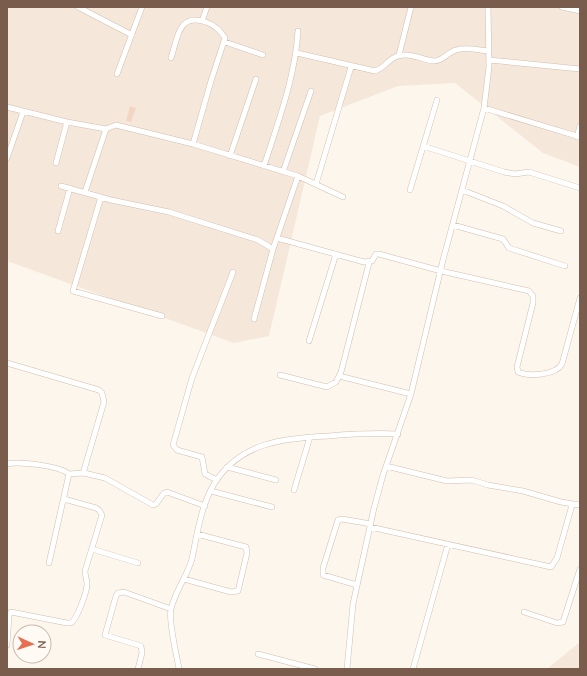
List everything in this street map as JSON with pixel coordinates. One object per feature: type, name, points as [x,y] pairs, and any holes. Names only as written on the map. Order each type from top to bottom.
[{"type":"street","points":[[78,7],[132,35]]},
{"type":"street","points":[[117,74],[142,7]]},
{"type":"street","points":[[202,21],[207,7]]},
{"type":"street","points":[[399,55],[411,7]]},
{"type":"street","points":[[347,669],[351,616],[370,525],[386,466],[411,394],[441,271],[484,108],[489,60],[488,7]]},
{"type":"street","points":[[562,7],[580,11]]},
{"type":"street","points":[[171,58],[180,30],[186,21],[202,21],[210,24],[222,33],[225,42],[211,81],[193,144]]},
{"type":"street","points":[[264,166],[291,82],[297,53],[298,31]]},
{"type":"street","points":[[225,42],[263,56]]},
{"type":"street","points":[[297,53],[351,66],[375,70],[382,69],[394,57],[399,55],[407,55],[433,61],[439,60],[455,50],[489,51]]},
{"type":"street","points":[[489,60],[580,69]]},
{"type":"street","points":[[316,184],[351,66]]},
{"type":"street","points":[[230,156],[256,79]]},
{"type":"street","points":[[283,172],[311,91]]},
{"type":"street","points":[[410,190],[437,100]]},
{"type":"street","points":[[7,107],[67,122],[106,129],[116,125],[193,144],[298,176],[343,197]]},
{"type":"street","points":[[484,108],[579,137],[580,126]]},
{"type":"street","points":[[7,158],[23,112]]},
{"type":"street","points":[[56,163],[67,122]]},
{"type":"street","points":[[85,192],[106,129]]},
{"type":"street","points":[[423,146],[504,172],[515,174],[529,172],[580,188]]},
{"type":"street","points":[[254,319],[277,238],[298,176]]},
{"type":"street","points":[[61,186],[101,197],[169,212],[258,240],[274,249]]},
{"type":"street","points":[[58,231],[70,188]]},
{"type":"street","points":[[462,190],[504,206],[533,223],[561,231]]},
{"type":"street","points":[[101,197],[74,283],[74,291],[162,316]]},
{"type":"street","points":[[453,225],[503,239],[509,248],[565,266]]},
{"type":"street","points":[[277,238],[369,263]]},
{"type":"street","points":[[309,341],[336,254]]},
{"type":"street","points":[[280,374],[327,386],[336,382],[339,376],[369,263],[376,254],[441,271],[529,291],[533,296],[533,303],[517,367],[518,372],[523,374],[550,372],[559,369],[562,364],[578,312],[580,298]]},
{"type":"street","points":[[217,480],[205,474],[202,458],[200,456],[177,450],[173,445],[192,378],[233,272]]},
{"type":"street","points":[[7,363],[99,390],[102,393],[104,402],[84,473]]},
{"type":"street","points":[[339,376],[411,394]]},
{"type":"street","points":[[179,669],[171,622],[171,609],[190,564],[205,506],[211,491],[217,480],[228,467],[245,452],[284,439],[365,433],[398,434]]},
{"type":"street","points":[[294,490],[310,437]]},
{"type":"street","points":[[7,464],[16,462],[28,463],[63,471],[69,474],[84,473],[105,478],[153,505],[156,504],[164,493],[167,492],[205,506]]},
{"type":"street","points":[[386,466],[447,481],[472,480],[488,486],[523,491],[580,505]]},
{"type":"street","points":[[228,467],[276,480]]},
{"type":"street","points":[[49,563],[69,474]]},
{"type":"street","points":[[211,491],[272,507]]},
{"type":"street","points":[[7,645],[9,615],[11,612],[68,623],[73,622],[86,590],[87,580],[84,571],[92,549],[101,512],[96,508],[64,499]]},
{"type":"street","points":[[357,585],[323,575],[323,568],[338,520],[342,519],[370,525],[551,567],[557,558],[572,504]]},
{"type":"street","points":[[184,579],[230,592],[238,591],[247,553],[246,546],[197,534]]},
{"type":"street","points":[[413,669],[448,544]]},
{"type":"street","points":[[92,549],[138,563]]},
{"type":"street","points":[[524,612],[557,623],[562,622],[580,569]]},
{"type":"street","points":[[138,669],[142,653],[141,646],[105,635],[118,592],[124,592],[171,609]]},
{"type":"street","points":[[258,654],[315,669]]},
{"type":"shaded area","points":[[7,7],[580,7],[580,167],[543,153],[455,83],[398,86],[320,116],[269,336],[234,343],[7,261]]},
{"type":"shaded area","points":[[580,642],[580,669],[547,669]]},
{"type":"building","points":[[130,106],[136,108],[131,122],[126,121]]}]
